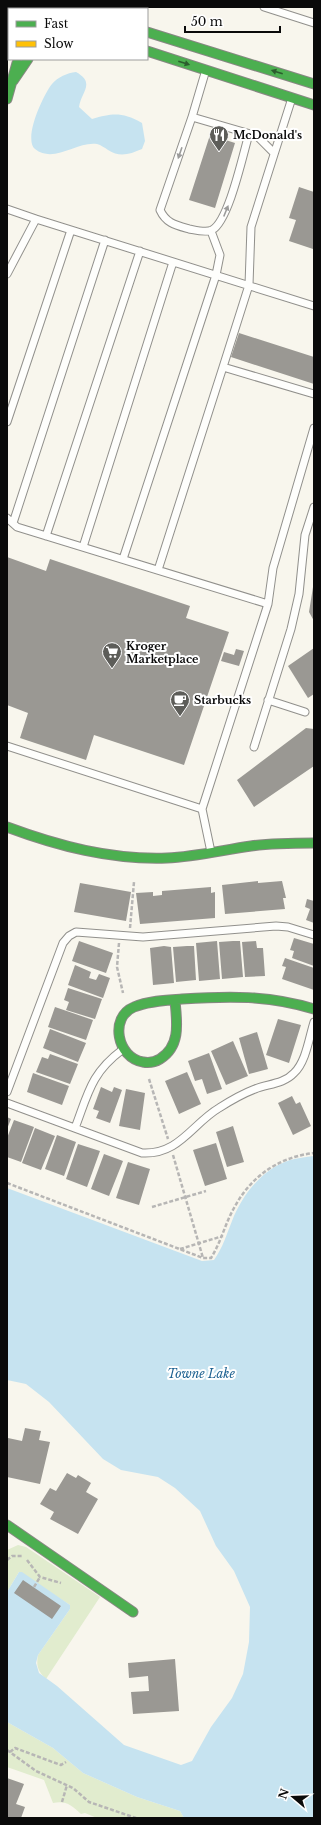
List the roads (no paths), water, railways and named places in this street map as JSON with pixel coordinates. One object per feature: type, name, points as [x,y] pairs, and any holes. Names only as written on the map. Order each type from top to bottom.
[{"type":"street","points":[[148,32],[314,84]]},
{"type":"street","points":[[148,51],[314,105]]},
{"type":"street","points":[[7,99],[18,60]]},
{"type":"street","points":[[13,81],[27,60]]},
{"type":"street","points":[[7,827],[29,836],[84,851],[129,857],[166,858],[211,854],[280,843],[314,843]]},
{"type":"street","points":[[175,1001],[177,1033],[174,1046],[166,1057],[155,1062],[144,1062],[132,1058],[123,1049],[118,1038],[119,1026],[124,1015],[128,1011],[133,1007],[146,1003],[175,1001],[259,997],[280,999],[314,1009]]},
{"type":"street","points":[[7,1525],[133,1612]]},
{"type":"lane","points":[[264,7],[314,23]]},
{"type":"lane","points":[[206,70],[192,117],[160,210],[164,218],[171,224],[197,231],[211,231],[219,225],[226,213],[249,134]]},
{"type":"lane","points":[[158,570],[249,285],[250,227],[273,152],[292,98]]},
{"type":"lane","points":[[192,117],[257,136],[273,152]]},
{"type":"lane","points":[[7,210],[314,306]]},
{"type":"lane","points":[[7,274],[36,219]]},
{"type":"lane","points":[[7,422],[70,230]]},
{"type":"lane","points":[[123,559],[216,275],[220,255],[211,231]]},
{"type":"lane","points":[[13,523],[105,240]]},
{"type":"lane","points":[[46,536],[140,251]]},
{"type":"lane","points":[[83,547],[174,262]]},
{"type":"lane","points":[[223,367],[314,394]]},
{"type":"lane","points":[[211,854],[202,809],[268,604],[273,568],[314,428]]},
{"type":"lane","points":[[254,747],[291,629],[299,594],[305,535],[314,507]]},
{"type":"lane","points":[[7,518],[17,527],[268,604]]},
{"type":"lane","points":[[268,700],[305,712]]},
{"type":"lane","points":[[7,746],[202,809]]},
{"type":"lane","points":[[7,1092],[63,943],[69,936],[76,932],[143,937],[276,926],[288,927],[314,936]]},
{"type":"lane","points":[[7,1103],[142,1153],[154,1154],[164,1151],[178,1143],[217,1109],[256,1088],[285,1080],[294,1074],[300,1065],[314,1022]]},
{"type":"lane","points":[[75,1128],[92,1082],[100,1070],[123,1049]]},
{"type":"water","points":[[76,72],[82,76],[86,84],[79,107],[92,119],[112,115],[123,115],[142,123],[145,141],[142,149],[129,154],[121,155],[97,144],[89,144],[50,154],[42,153],[35,149],[32,144],[31,136],[36,117],[44,97],[57,79],[66,74]]},
{"type":"water","name":"Towne Lake","points":[[314,1156],[314,1818],[184,1818],[180,1811],[137,1797],[83,1773],[53,1748],[7,1722],[7,1592],[19,1572],[22,1572],[70,1605],[70,1609],[38,1655],[36,1663],[39,1673],[57,1686],[124,1745],[181,1765],[192,1761],[211,1727],[232,1698],[243,1674],[249,1642],[250,1607],[234,1571],[216,1546],[200,1511],[175,1488],[158,1477],[121,1470],[103,1459],[49,1402],[26,1384],[7,1380],[7,1188],[202,1261],[214,1260],[222,1246],[236,1211],[254,1184],[262,1176],[280,1164],[293,1159]]},
{"type":"place","name":"McDonald's","points":[[219,152]]},
{"type":"place","name":"Kroger Marketplace","points":[[112,669]]},
{"type":"place","name":"Starbucks","points":[[180,717]]}]
